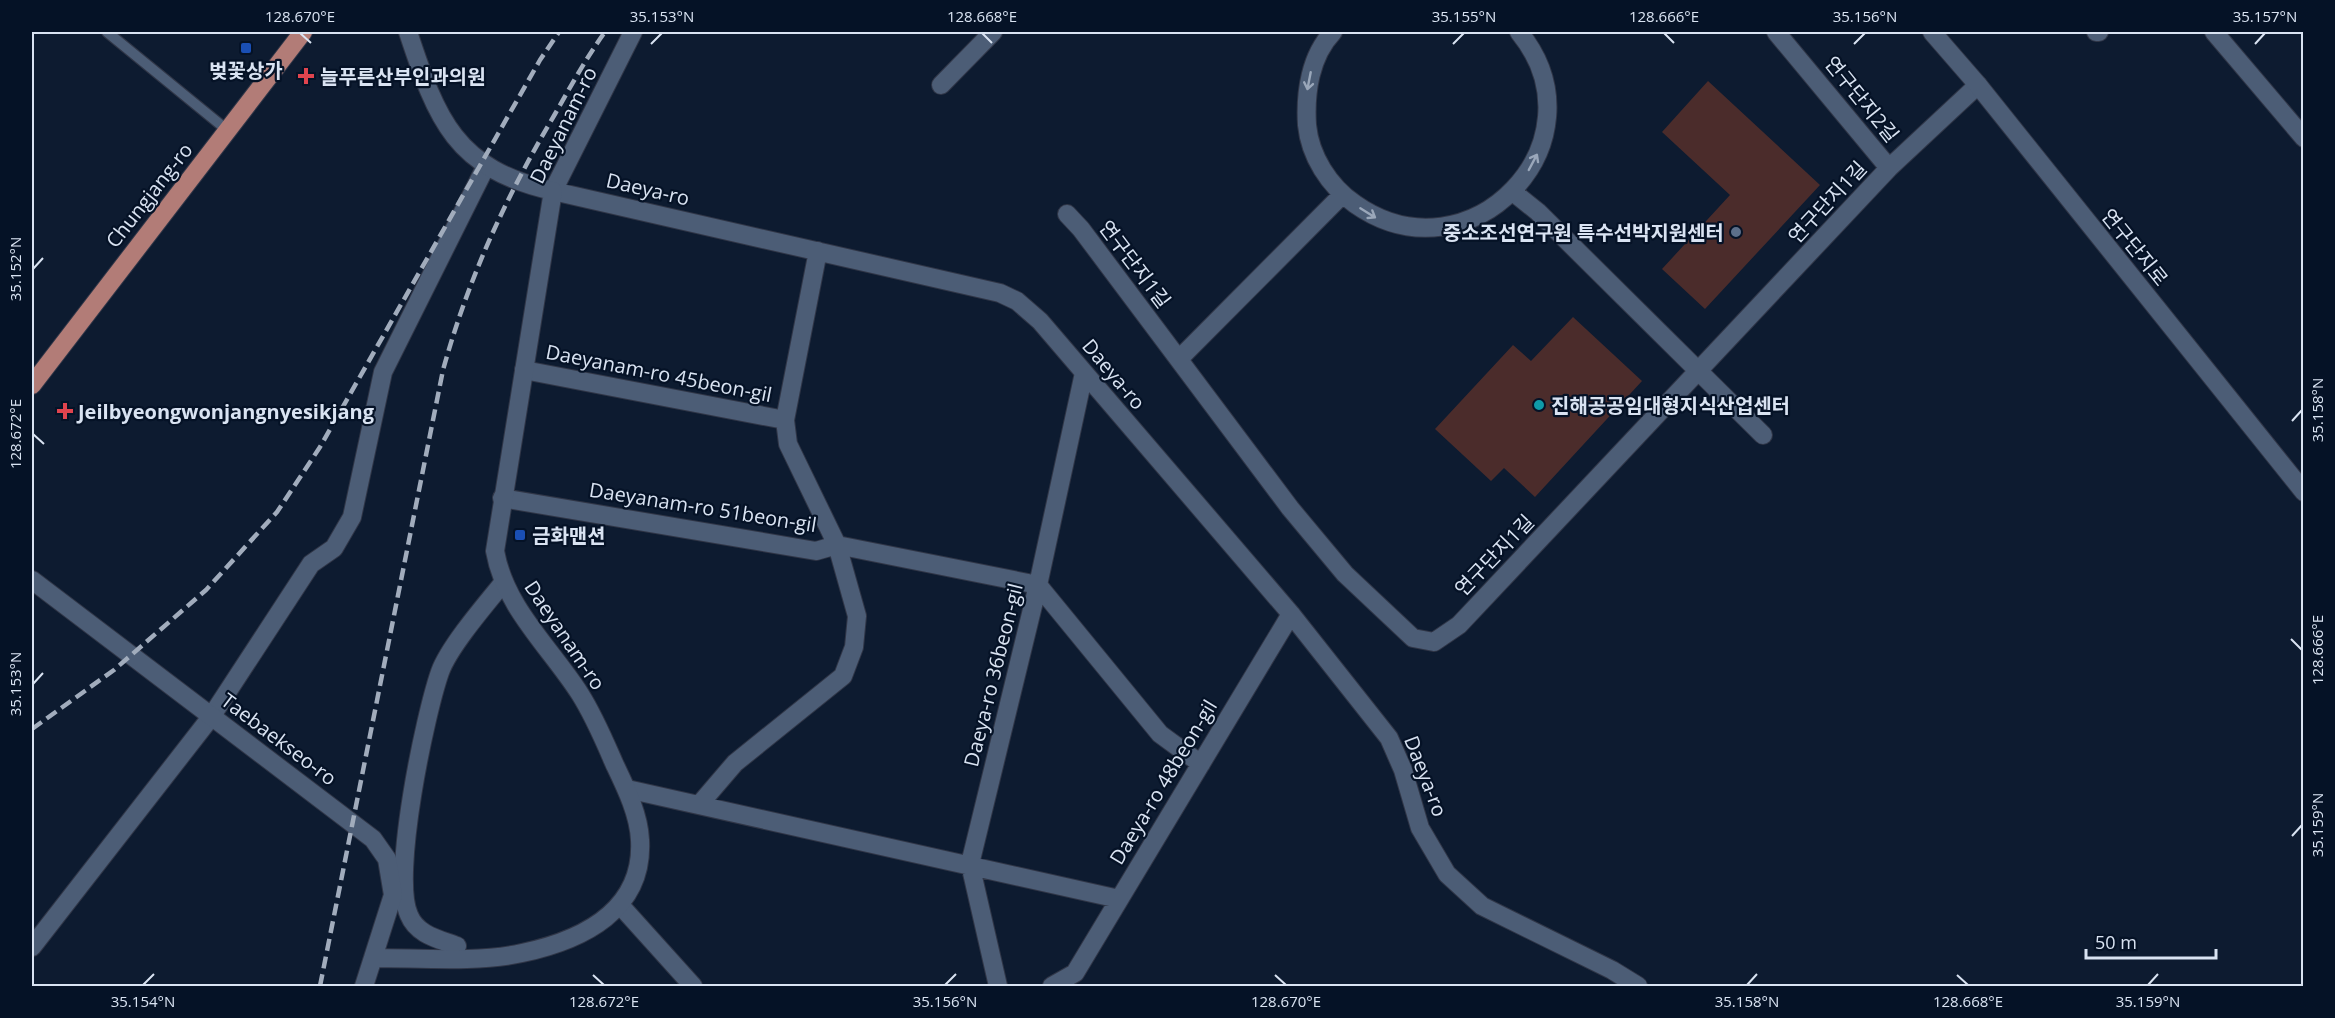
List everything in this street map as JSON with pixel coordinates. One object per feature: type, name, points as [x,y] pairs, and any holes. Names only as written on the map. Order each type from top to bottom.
[{"type":"main road","name":"Chungjang-ro","points":[[32,385],[303,32]]},
{"type":"street","name":"Daeya-ro","points":[[408,32],[429,96],[438,115],[464,147],[486,166],[507,178],[553,191],[1009,297],[1040,321],[1291,614],[1389,738],[1403,770],[1420,828],[1447,874],[1482,906],[1634,981],[1638,987]]},
{"type":"street","name":"Daeyanam-ro","points":[[373,958],[521,954],[561,943],[587,931],[620,905],[634,886],[640,866],[640,837],[627,789],[580,694],[526,621],[503,583],[495,551],[553,191],[633,32]]},
{"type":"street","points":[[941,85],[993,32]]},
{"type":"street","points":[[1333,32],[1312,67],[1305,101],[1308,136],[1321,168],[1342,195],[1373,217],[1409,228],[1447,227],[1483,215],[1514,192],[1536,160],[1547,123],[1546,84],[1532,47],[1519,32]]},
{"type":"street","name":"연구단지2길","points":[[1776,32],[1889,168]]},
{"type":"street","name":"연구단지로","points":[[1932,32],[1978,85],[2304,492]]},
{"type":"street","points":[[2214,32],[2304,138]]},
{"type":"street","name":"연구단지1길","points":[[1067,214],[1081,229],[1290,508],[1345,574],[1413,638],[1434,642],[1459,625],[1889,168],[1978,85]]},
{"type":"street","points":[[32,947],[211,717],[311,564],[334,548],[352,517],[383,372],[486,166]]},
{"type":"street","points":[[1514,192],[1538,212],[1701,370],[1763,435]]},
{"type":"street","points":[[1179,359],[1342,195]]},
{"type":"street","points":[[699,805],[735,763],[843,676],[854,647],[857,616],[837,545],[788,444],[785,420],[818,251]]},
{"type":"street","name":"Daeyanam-ro 45beon-gil","points":[[524,370],[785,420]]},
{"type":"street","name":"Daeya-ro 36beon-gil","points":[[998,987],[970,864],[1038,585],[1084,374]]},
{"type":"street","name":"Daeyanam-ro 51beon-gil","points":[[502,498],[816,551],[837,545],[1038,585]]},
{"type":"street","name":"Taebaekseo-ro","points":[[32,580],[373,839],[391,870],[393,895],[364,987]]},
{"type":"street","points":[[457,946],[421,932],[408,915],[404,877],[411,797],[440,671],[476,615],[503,583]]},
{"type":"street","points":[[1038,585],[1160,734],[1201,764]]},
{"type":"street","name":"Daeya-ro 48beon-gil","points":[[1052,987],[1075,973],[1291,614]]},
{"type":"street","points":[[627,789],[1119,899]]},
{"type":"street","points":[[620,905],[693,987]]},
{"type":"lane","points":[[106,32],[227,130]]},
{"type":"building","name":"중소조선연구원 특수선박지원센터","points":[[1708,81],[1820,185],[1705,309],[1662,269],[1730,195],[1662,132]]},
{"type":"building","name":"진해공공임대형지식산업센터","points":[[1573,317],[1642,381],[1535,497],[1504,468],[1491,481],[1435,429],[1513,345],[1531,361]]},
{"type":"railway","points":[[32,729],[114,670],[206,590],[277,512],[320,447],[540,60],[559,32]]},
{"type":"railway","points":[[320,986],[443,370],[453,335],[490,238],[520,176],[591,52],[605,32]]},
{"type":"place","name":"벚꽃상가","points":[[246,48]]},
{"type":"place","name":"늘푸른산부인과의원","points":[[306,76]]},
{"type":"place","name":"중소조선연구원 특수선박지원센터","points":[[1736,232]]},
{"type":"place","name":"진해공공임대형지식산업센터","points":[[1539,405]]},
{"type":"place","name":"Jeilbyeongwonjangnyesikjang","points":[[65,411]]},
{"type":"place","name":"금화맨션","points":[[520,535]]}]
